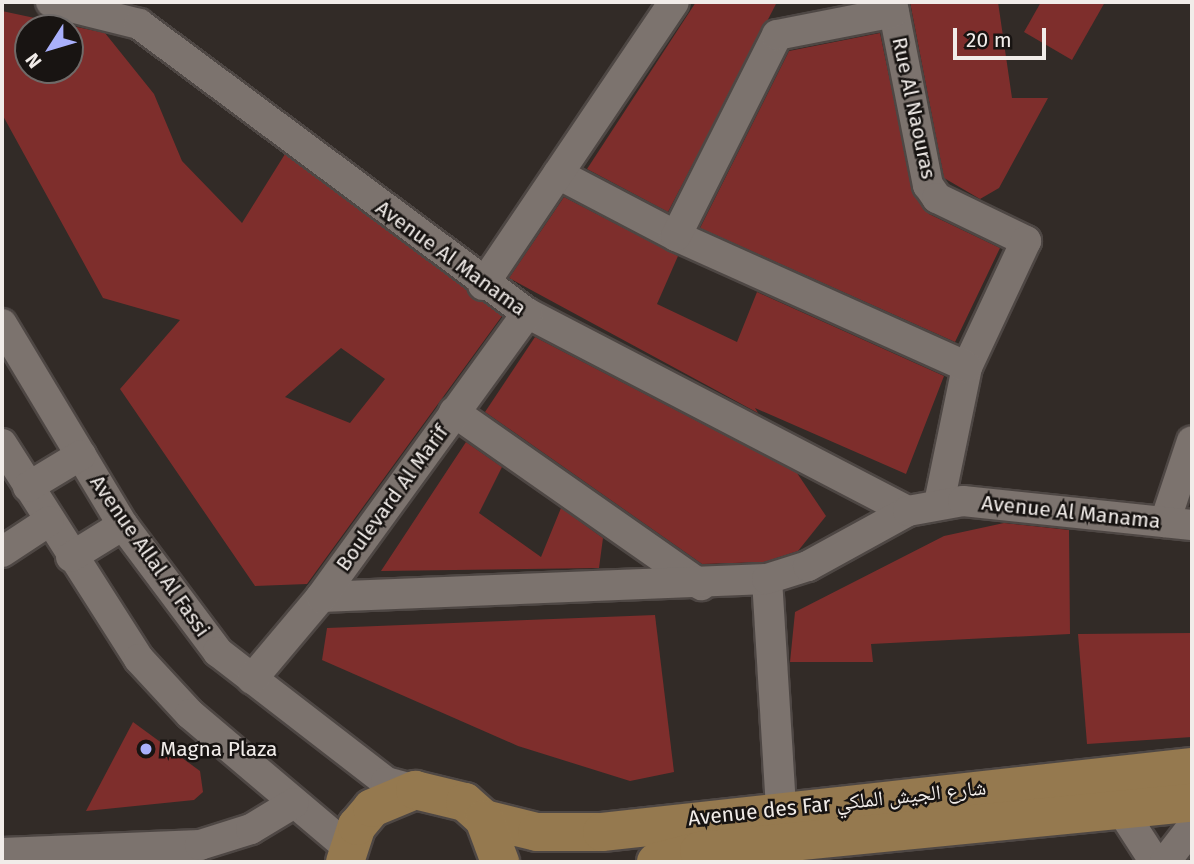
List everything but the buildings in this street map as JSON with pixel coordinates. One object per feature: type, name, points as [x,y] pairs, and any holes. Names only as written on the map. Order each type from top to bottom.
[{"type":"main road","name":"Avenue des Far شارع الجيش الملكي","points":[[484,819],[537,832],[602,832],[781,807],[1192,767]]},
{"type":"main road","points":[[345,854],[372,808],[415,790],[464,802],[484,819],[500,862]]},
{"type":"main road","name":"Avenue des Far شارع الجيش الملكي","points":[[656,862],[699,851],[1192,803]]},
{"type":"street","name":"Avenue Al Manama","points":[[51,2],[146,13],[483,285],[527,313],[908,511]]},
{"type":"street","points":[[483,285],[674,2]]},
{"type":"street","points":[[676,236],[777,35],[893,7]]},
{"type":"street","name":"Rue Al Naouras","points":[[893,7],[928,185],[937,198],[1026,241],[967,368]]},
{"type":"street","points":[[558,174],[676,236],[967,368],[939,504]]},
{"type":"street","name":"Boulevard Al Marif","points":[[253,679],[321,597],[527,313]]},
{"type":"street","name":"Avenue Allal Al Fassi","points":[[2,324],[123,525],[218,652],[386,782],[415,790]]},
{"type":"street","points":[[454,412],[701,585]]},
{"type":"street","points":[[1179,523],[1192,441]]},
{"type":"street","points":[[2,444],[71,557],[139,659],[190,714],[294,803],[345,854]]},
{"type":"street","points":[[27,487],[80,455]]},
{"type":"street","name":"Avenue Al Manama","points":[[321,597],[701,585],[767,579],[808,566],[908,511],[939,504],[1002,502],[1179,523]]},
{"type":"street","points":[[2,552],[49,521]]},
{"type":"street","points":[[71,557],[123,525]]},
{"type":"street","points":[[767,579],[781,807]]},
{"type":"street","points":[[2,853],[200,845],[251,829],[294,803]]},
{"type":"street","points":[[1120,808],[1155,862]]},
{"type":"street","points":[[1165,862],[1192,827]]},
{"type":"place","name":"Magna Plaza","points":[[146,749]]}]
